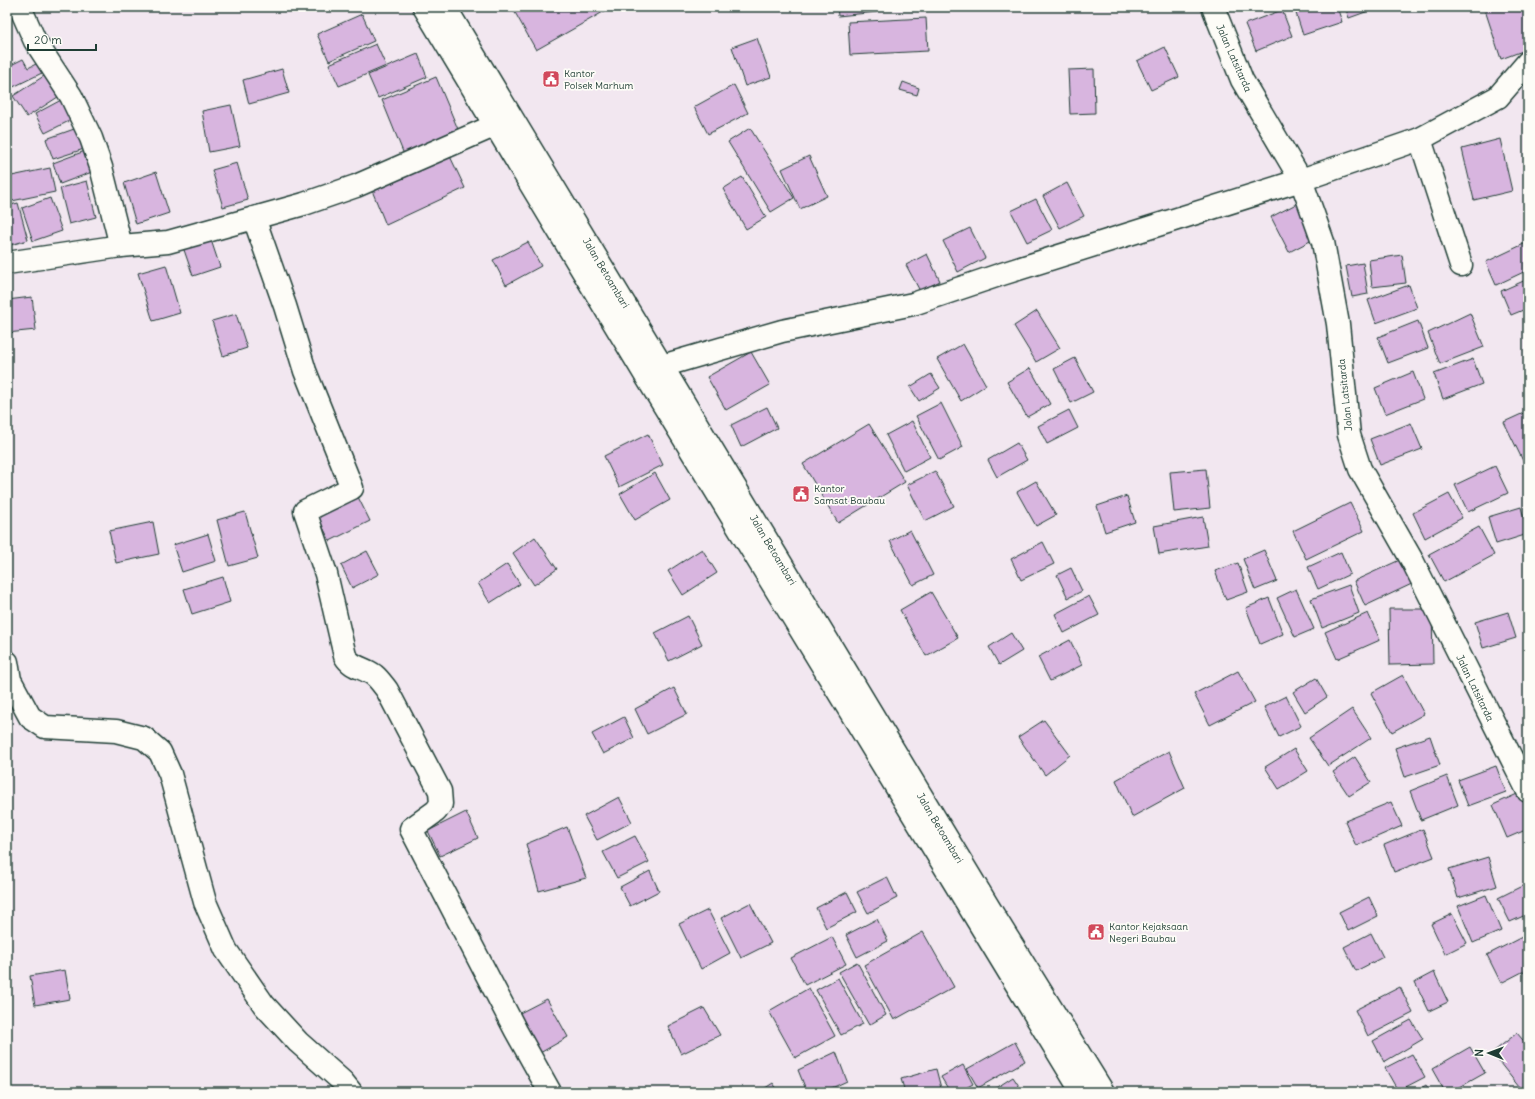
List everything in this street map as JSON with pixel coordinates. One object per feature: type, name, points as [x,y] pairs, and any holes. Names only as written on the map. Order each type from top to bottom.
[{"type":"street","points":[[20,7],[35,41],[71,96],[91,138],[101,167],[121,246]]},
{"type":"street","name":"Jalan Betoambari","points":[[424,7],[819,644],[1103,1092]]},
{"type":"street","name":"Jalan Betoambari","points":[[445,7],[662,366],[819,644],[1082,1092]]},
{"type":"street","name":"Jalan Latsitarda","points":[[1213,7],[1242,80],[1302,180],[1323,242],[1338,324],[1349,435],[1360,469],[1413,562],[1528,791]]},
{"type":"street","points":[[662,366],[782,331],[913,304],[1002,274],[1302,180],[1420,139],[1498,97],[1528,62]]},
{"type":"street","points":[[7,263],[121,246],[168,242],[304,204],[356,186],[496,125]]},
{"type":"street","points":[[1420,139],[1461,265]]},
{"type":"street","points":[[254,218],[285,306],[305,371],[352,488],[305,511],[326,574],[345,656],[349,663],[375,676],[387,690],[440,791],[441,804],[436,812],[411,829],[516,1031],[550,1092]]},
{"type":"street","points":[[7,662],[10,680],[30,717],[45,727],[116,731],[144,738],[160,752],[170,774],[205,902],[226,950],[264,1005],[298,1042],[343,1082],[351,1092]]},
{"type":"building","points":[[512,7],[612,7],[536,50]]},
{"type":"building","points":[[837,7],[877,7],[877,12],[838,16]]},
{"type":"building","points":[[1294,7],[1337,7],[1342,22],[1303,35]]},
{"type":"building","points":[[1345,7],[1373,7],[1374,9],[1349,18]]},
{"type":"building","points":[[1484,7],[1528,7],[1528,49],[1501,59]]},
{"type":"building","points":[[1282,10],[1292,36],[1256,51],[1245,24]]},
{"type":"building","points":[[362,14],[374,41],[329,61],[317,34]]},
{"type":"building","points":[[926,18],[928,51],[850,55],[848,22]]},
{"type":"building","points":[[757,38],[771,77],[745,86],[732,47]]},
{"type":"building","points":[[376,44],[386,66],[339,86],[329,64]]},
{"type":"building","points":[[1165,47],[1179,77],[1151,90],[1137,61]]},
{"type":"building","points":[[418,54],[427,77],[378,98],[368,75]]},
{"type":"building","points":[[23,59],[28,68],[42,61],[46,71],[7,90],[7,67]]},
{"type":"building","points":[[282,69],[289,93],[249,104],[243,80]]},
{"type":"building","points":[[1094,69],[1095,113],[1070,114],[1068,70]]},
{"type":"building","points":[[47,74],[61,95],[27,117],[13,96]]},
{"type":"building","points":[[436,77],[460,134],[405,157],[382,100]]},
{"type":"building","points":[[903,82],[919,88],[917,95],[900,90]]},
{"type":"building","points":[[734,85],[748,113],[708,134],[694,107]]},
{"type":"building","points":[[63,99],[73,119],[45,133],[35,114]]},
{"type":"building","points":[[231,105],[240,146],[209,152],[202,111]]},
{"type":"building","points":[[77,128],[84,149],[53,159],[46,139]]},
{"type":"building","points":[[750,128],[794,198],[771,212],[728,142]]},
{"type":"building","points":[[1500,139],[1512,191],[1474,200],[1462,149]]},
{"type":"building","points":[[85,151],[92,172],[60,184],[53,163]]},
{"type":"building","points":[[448,152],[465,188],[386,225],[371,188]]},
{"type":"building","points":[[809,156],[827,196],[800,209],[782,169]]},
{"type":"building","points":[[237,163],[248,200],[223,207],[212,170]]},
{"type":"building","points":[[50,168],[55,192],[7,202],[7,177]]},
{"type":"building","points":[[156,172],[169,213],[136,224],[124,183]]},
{"type":"building","points":[[742,177],[766,217],[746,229],[723,189]]},
{"type":"building","points":[[87,181],[96,217],[69,224],[60,188]]},
{"type":"building","points":[[1067,183],[1084,216],[1060,228],[1043,196]]},
{"type":"building","points":[[50,198],[62,231],[33,241],[22,208]]},
{"type":"building","points":[[1036,199],[1052,230],[1027,242],[1011,211]]},
{"type":"building","points":[[18,203],[28,240],[7,246],[7,206]]},
{"type":"building","points":[[1298,203],[1316,238],[1289,252],[1271,217]]},
{"type":"building","points":[[970,228],[985,258],[958,272],[943,241]]},
{"type":"building","points":[[210,237],[220,267],[193,276],[183,247]]},
{"type":"building","points":[[528,242],[541,266],[506,285],[493,260]]},
{"type":"building","points":[[1528,242],[1528,270],[1496,285],[1486,262]]},
{"type":"building","points":[[927,254],[940,281],[920,291],[906,265]]},
{"type":"building","points":[[1402,255],[1406,283],[1372,287],[1369,260]]},
{"type":"building","points":[[1363,263],[1368,294],[1352,297],[1346,266]]},
{"type":"building","points":[[166,265],[180,313],[153,321],[138,273]]},
{"type":"building","points":[[1528,279],[1528,308],[1511,315],[1501,291]]},
{"type":"building","points":[[1409,285],[1417,308],[1376,323],[1368,300]]},
{"type":"building","points":[[32,297],[36,330],[7,333],[7,300]]},
{"type":"building","points":[[1037,311],[1060,348],[1036,362],[1014,326]]},
{"type":"building","points":[[1470,313],[1484,347],[1440,364],[1428,333]]},
{"type":"building","points":[[236,314],[247,348],[223,356],[212,321]]},
{"type":"building","points":[[1418,321],[1428,348],[1388,363],[1378,337]]},
{"type":"building","points":[[963,344],[986,385],[961,401],[937,359]]},
{"type":"building","points":[[751,352],[770,385],[726,410],[707,377]]},
{"type":"building","points":[[1075,358],[1093,392],[1071,403],[1054,369]]},
{"type":"building","points":[[1473,359],[1482,384],[1443,399],[1434,374]]},
{"type":"building","points":[[1030,368],[1050,404],[1027,417],[1007,382]]},
{"type":"building","points":[[1413,372],[1423,399],[1385,414],[1375,388]]},
{"type":"building","points":[[931,374],[940,388],[919,401],[910,387]]},
{"type":"building","points":[[941,403],[963,447],[939,460],[916,416]]},
{"type":"building","points":[[767,407],[777,428],[741,447],[731,425]]},
{"type":"building","points":[[1069,410],[1078,428],[1047,444],[1038,426]]},
{"type":"building","points":[[1528,411],[1528,461],[1524,463],[1504,422]]},
{"type":"building","points":[[912,421],[930,457],[904,471],[886,435]]},
{"type":"building","points":[[1411,423],[1422,449],[1380,465],[1370,439]]},
{"type":"building","points":[[869,424],[905,482],[838,523],[803,464]]},
{"type":"building","points":[[648,434],[663,465],[619,487],[604,456]]},
{"type":"building","points":[[1017,443],[1027,460],[997,477],[988,460]]},
{"type":"building","points":[[1495,466],[1508,493],[1468,512],[1455,485]]},
{"type":"building","points":[[1206,469],[1210,508],[1174,512],[1170,472]]},
{"type":"building","points":[[935,471],[954,506],[925,521],[907,485]]},
{"type":"building","points":[[655,473],[670,500],[635,520],[620,494]]},
{"type":"building","points":[[1036,481],[1056,515],[1036,526],[1017,492]]},
{"type":"building","points":[[356,493],[370,521],[330,541],[316,514]]},
{"type":"building","points":[[1449,494],[1462,518],[1425,538],[1413,513]]},
{"type":"building","points":[[1127,496],[1135,522],[1105,532],[1097,506]]},
{"type":"building","points":[[1350,503],[1364,531],[1306,559],[1293,531]]},
{"type":"building","points":[[1521,507],[1528,534],[1496,544],[1488,517]]},
{"type":"building","points":[[245,512],[258,558],[229,566],[217,520]]},
{"type":"building","points":[[1203,517],[1208,546],[1159,554],[1154,526]]},
{"type":"building","points":[[153,522],[159,554],[116,563],[109,531]]},
{"type":"building","points":[[1479,527],[1494,555],[1444,582],[1429,554]]},
{"type":"building","points":[[910,530],[933,575],[913,585],[890,541]]},
{"type":"building","points":[[208,534],[216,561],[182,572],[173,545]]},
{"type":"building","points":[[535,537],[557,569],[534,585],[513,553]]},
{"type":"building","points":[[1043,542],[1054,564],[1021,580],[1011,559]]},
{"type":"building","points":[[702,549],[717,573],[683,595],[668,571]]},
{"type":"building","points":[[1264,550],[1277,581],[1255,590],[1243,559]]},
{"type":"building","points":[[367,551],[379,574],[352,588],[341,565]]},
{"type":"building","points":[[1341,552],[1350,574],[1318,589],[1308,567]]},
{"type":"building","points":[[1404,558],[1416,582],[1365,606],[1354,581]]},
{"type":"building","points":[[1238,563],[1248,592],[1226,600],[1215,571]]},
{"type":"building","points":[[507,564],[520,584],[490,603],[478,583]]},
{"type":"building","points":[[1071,568],[1082,591],[1068,598],[1057,575]]},
{"type":"building","points":[[223,577],[230,602],[192,614],[184,589]]},
{"type":"building","points":[[1349,585],[1359,613],[1322,628],[1311,599]]},
{"type":"building","points":[[1296,589],[1314,629],[1295,637],[1277,598]]},
{"type":"building","points":[[931,592],[958,638],[926,656],[900,610]]},
{"type":"building","points":[[1089,596],[1099,615],[1064,633],[1055,614]]},
{"type":"building","points":[[1269,598],[1283,634],[1260,644],[1246,608]]},
{"type":"building","points":[[1389,609],[1432,609],[1433,664],[1390,665]]},
{"type":"building","points":[[1508,612],[1516,638],[1483,648],[1475,622]]},
{"type":"building","points":[[1368,613],[1380,640],[1337,659],[1325,632]]},
{"type":"building","points":[[688,616],[702,644],[669,661],[655,633]]},
{"type":"building","points":[[1011,633],[1022,651],[999,665],[989,647]]},
{"type":"building","points":[[1070,640],[1082,665],[1050,681],[1038,657]]},
{"type":"building","points":[[1238,671],[1255,702],[1210,725],[1194,694]]},
{"type":"building","points":[[1403,675],[1424,714],[1392,732],[1371,693]]},
{"type":"building","points":[[1316,678],[1327,697],[1305,712],[1293,692]]},
{"type":"building","points":[[674,688],[687,714],[647,734],[635,709]]},
{"type":"building","points":[[1286,696],[1301,726],[1279,737],[1264,707]]},
{"type":"building","points":[[1352,709],[1371,738],[1328,766],[1309,738]]},
{"type":"building","points":[[624,717],[634,738],[603,754],[592,734]]},
{"type":"building","points":[[1044,720],[1070,755],[1045,775],[1018,737]]},
{"type":"building","points":[[1430,736],[1440,765],[1405,777],[1395,748]]},
{"type":"building","points":[[1294,749],[1308,771],[1279,789],[1265,767]]},
{"type":"building","points":[[1169,751],[1185,788],[1132,817],[1116,780]]},
{"type":"building","points":[[1355,757],[1371,782],[1349,796],[1333,772]]},
{"type":"building","points":[[1496,766],[1506,792],[1468,806],[1458,780]]},
{"type":"building","points":[[1447,776],[1458,805],[1421,820],[1410,791]]},
{"type":"building","points":[[1526,790],[1528,796],[1528,829],[1507,838],[1493,805]]},
{"type":"building","points":[[619,797],[632,822],[597,840],[584,816]]},
{"type":"building","points":[[1391,802],[1402,826],[1356,846],[1345,821]]},
{"type":"building","points":[[466,812],[478,838],[440,856],[428,831]]},
{"type":"building","points":[[567,827],[586,878],[539,891],[526,844]]},
{"type":"building","points":[[1423,829],[1434,857],[1394,872],[1384,845]]},
{"type":"building","points":[[635,836],[649,862],[617,878],[603,852]]},
{"type":"building","points":[[1488,857],[1497,886],[1458,898],[1449,869]]},
{"type":"building","points":[[650,871],[659,891],[630,906],[620,887]]},
{"type":"building","points":[[887,877],[897,898],[868,913],[857,892]]},
{"type":"building","points":[[1528,883],[1528,914],[1510,922],[1498,898]]},
{"type":"building","points":[[847,892],[857,912],[826,928],[816,908]]},
{"type":"building","points":[[1486,895],[1501,931],[1473,943],[1458,906]]},
{"type":"building","points":[[1369,897],[1378,916],[1348,931],[1339,912]]},
{"type":"building","points":[[750,903],[771,943],[741,958],[721,918]]},
{"type":"building","points":[[708,910],[730,953],[701,969],[679,924]]},
{"type":"building","points":[[1452,914],[1467,943],[1445,954],[1431,924]]},
{"type":"building","points":[[877,919],[888,941],[857,957],[846,935]]},
{"type":"building","points":[[923,932],[954,987],[894,1020],[864,965]]},
{"type":"building","points":[[1371,933],[1383,957],[1356,971],[1344,947]]},
{"type":"building","points":[[1524,936],[1528,944],[1528,969],[1501,983],[1487,955]]},
{"type":"building","points":[[832,937],[846,964],[805,985],[791,958]]},
{"type":"building","points":[[857,962],[886,1015],[869,1025],[839,972]]},
{"type":"building","points":[[65,970],[70,999],[35,1005],[30,976]]},
{"type":"building","points":[[1434,972],[1448,1002],[1429,1011],[1415,982]]},
{"type":"building","points":[[838,978],[863,1024],[841,1035],[816,990]]},
{"type":"building","points":[[1400,987],[1413,1013],[1368,1036],[1355,1010]]},
{"type":"building","points":[[809,988],[835,1036],[795,1058],[769,1011]]},
{"type":"building","points":[[547,999],[568,1037],[540,1053],[516,1015]]},
{"type":"building","points":[[704,1008],[720,1035],[681,1054],[668,1026]]},
{"type":"building","points":[[1411,1020],[1423,1039],[1384,1062],[1373,1041]]},
{"type":"building","points":[[1517,1033],[1528,1046],[1528,1092],[1523,1092],[1492,1053]]},
{"type":"building","points":[[1015,1042],[1025,1061],[978,1088],[967,1069]]},
{"type":"building","points":[[1470,1047],[1485,1073],[1451,1092],[1445,1092],[1432,1069]]},
{"type":"building","points":[[836,1052],[847,1081],[823,1092],[807,1092],[798,1070]]},
{"type":"building","points":[[1412,1054],[1425,1077],[1398,1091],[1385,1068]]},
{"type":"building","points":[[963,1065],[973,1084],[958,1092],[950,1092],[941,1077]]},
{"type":"building","points":[[936,1069],[942,1092],[905,1092],[901,1079]]},
{"type":"building","points":[[1013,1077],[1023,1092],[990,1092]]},
{"type":"building","points":[[773,1083],[779,1092],[759,1092]]},
{"type":"building","points":[[1426,1085],[1431,1092],[1415,1092]]},
{"type":"place","name":"Kantor Polsek Marhum","points":[[551,79]]},
{"type":"place","name":"Kantor Samsat Baubau","points":[[801,494]]},
{"type":"place","name":"Kantor Kejaksaan Negeri Baubau","points":[[1096,932]]}]
